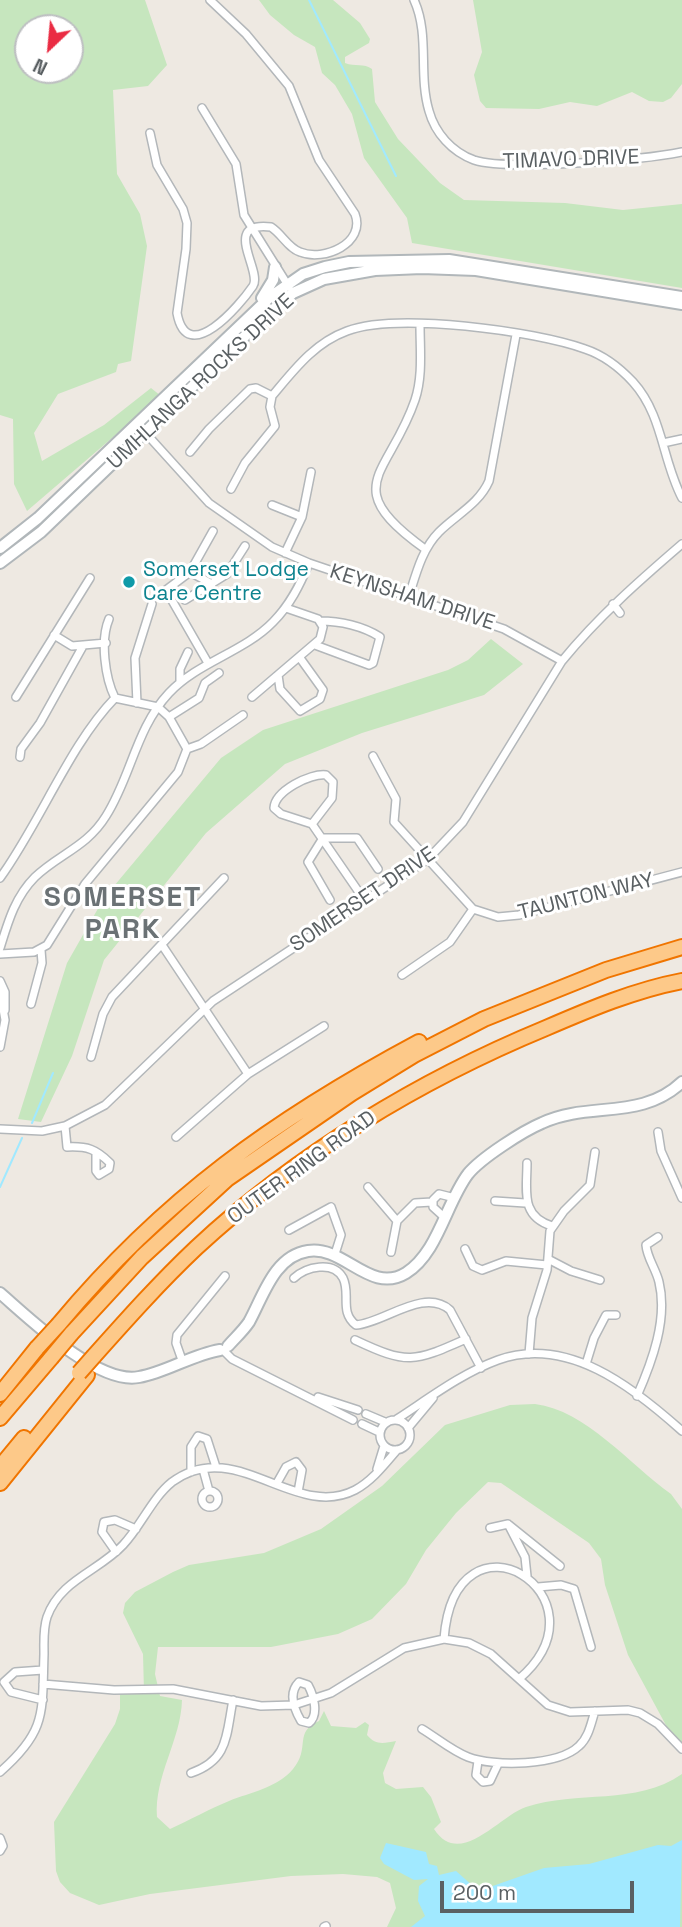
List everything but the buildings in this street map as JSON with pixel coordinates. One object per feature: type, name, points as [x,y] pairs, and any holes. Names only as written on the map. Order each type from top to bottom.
[{"type":"highway","name":"OUTER RING ROAD","points":[[0,1418],[45,1353],[66,1329],[227,1179],[330,1107],[438,1042],[484,1019],[606,970],[682,947]]},
{"type":"highway","name":"OUTER RING ROAD","points":[[0,1469],[67,1386],[83,1374],[134,1311],[220,1227],[378,1112],[440,1076],[513,1041],[599,1006],[682,981]]},
{"type":"highway","points":[[66,1329],[125,1250],[185,1194],[270,1130],[367,1070],[464,1019],[493,1008],[533,1000]]},
{"type":"highway","points":[[0,1394],[45,1353]]},
{"type":"highway","points":[[0,1408],[45,1353]]},
{"type":"highway","points":[[0,1483],[83,1374]]},
{"type":"main road","name":"UMHLANGA ROCKS DRIVE","points":[[0,563],[41,532],[146,434],[303,274],[349,262],[449,260],[682,297]]},
{"type":"main road","points":[[246,320],[268,291],[275,267]]},
{"type":"main road","name":"UMHLANGA ROCKS DRIVE","points":[[0,548],[38,519],[246,320],[290,289],[343,274],[454,269],[682,304]]},
{"type":"main road","points":[[0,1293],[36,1324],[116,1377],[141,1377],[182,1360],[225,1349],[238,1335],[275,1273],[289,1259],[305,1251],[335,1254],[376,1277],[401,1275],[422,1258],[454,1198],[475,1167],[540,1124],[569,1114],[634,1108],[666,1095],[682,1083]]},
{"type":"street","points":[[150,133],[157,165],[177,198],[187,223],[187,249],[177,313],[179,322],[188,332],[200,335],[213,331],[254,285],[257,273],[244,247],[246,237],[253,230],[273,228],[296,250],[310,254],[349,244],[356,232],[355,214],[319,160],[300,107],[289,86],[246,34],[210,0]]},
{"type":"street","name":"TIMAVO DRIVE","points":[[414,0],[422,30],[428,108],[436,129],[463,155],[482,162],[517,164],[682,152]]},
{"type":"street","points":[[202,108],[236,164],[243,213],[290,289]]},
{"type":"street","points":[[420,325],[420,380],[415,399],[379,472],[376,491],[378,503],[388,521],[425,549]]},
{"type":"street","points":[[231,489],[245,463],[275,426],[270,404],[272,396],[312,352],[336,335],[365,326],[420,325],[464,327],[587,349],[618,368],[646,400],[682,498]]},
{"type":"street","points":[[409,596],[425,549],[439,532],[480,497],[489,481],[516,335]]},
{"type":"street","points":[[190,452],[209,429],[250,389],[256,388],[272,396]]},
{"type":"street","name":"KEYNSHAM DRIVE","points":[[138,425],[216,509],[245,531],[309,564],[518,634],[562,661]]},
{"type":"street","points":[[663,443],[682,439]]},
{"type":"street","points":[[285,553],[302,517],[311,472]]},
{"type":"street","points":[[272,505],[302,517]]},
{"type":"street","points":[[208,663],[166,589],[190,572],[213,531]]},
{"type":"street","name":"SOMERSET DRIVE","points":[[0,1129],[42,1131],[65,1126],[105,1105],[205,1009],[428,859],[463,822],[562,661],[612,604],[682,544]]},
{"type":"street","points":[[185,600],[227,574],[245,546]]},
{"type":"street","points":[[0,948],[12,910],[26,886],[37,875],[79,847],[106,816],[134,751],[158,707],[180,682],[251,639],[286,608],[309,564]]},
{"type":"street","points":[[190,572],[212,584]]},
{"type":"street","points":[[16,697],[90,578]]},
{"type":"street","points":[[137,703],[135,658],[152,604]]},
{"type":"street","points":[[612,604],[620,613]]},
{"type":"street","points":[[286,608],[320,621],[336,621],[380,637],[373,663],[369,665],[315,645]]},
{"type":"street","points":[[109,620],[107,671],[115,698]]},
{"type":"street","points":[[252,697],[315,645],[323,631],[320,621]]},
{"type":"street","points":[[54,635],[72,646],[106,643]]},
{"type":"street","points":[[20,757],[21,749],[40,723],[83,646]]},
{"type":"street","points":[[180,682],[180,669],[188,652]]},
{"type":"street","points":[[278,675],[280,689],[300,711],[320,699],[323,690],[300,657]]},
{"type":"street","points":[[169,717],[199,698],[205,683],[219,673]]},
{"type":"street","points":[[115,698],[158,707],[169,717],[187,749]]},
{"type":"street","points":[[0,878],[33,830],[80,747],[115,698]]},
{"type":"street","points":[[0,954],[12,956],[41,950],[52,939],[96,870],[178,772],[187,749],[201,744],[243,715]]},
{"type":"street","points":[[373,757],[396,799],[393,818],[472,909],[450,942],[402,975]]},
{"type":"street","points":[[312,824],[333,795],[333,782],[326,775],[314,775],[296,784],[273,803],[281,814],[312,824],[365,901]]},
{"type":"street","points":[[323,838],[357,838],[377,869]]},
{"type":"street","points":[[323,838],[308,862],[330,900]]},
{"type":"street","name":"TAUNTON WAY","points":[[472,909],[498,916],[519,915],[682,872]]},
{"type":"street","points":[[91,1057],[107,1005],[224,878]]},
{"type":"street","points":[[162,945],[248,1074]]},
{"type":"street","points":[[31,1004],[42,963],[41,950]]},
{"type":"street","points":[[0,981],[5,992],[0,1047]]},
{"type":"street","points":[[0,992],[4,1012]]},
{"type":"street","points":[[176,1137],[248,1074],[324,1026]]},
{"type":"street","points":[[65,1126],[67,1147],[88,1146],[96,1152]]},
{"type":"street","points":[[658,1132],[661,1150],[682,1198]]},
{"type":"street","points":[[529,1354],[532,1318],[548,1262],[552,1226],[590,1185],[595,1152]]},
{"type":"street","points":[[527,1163],[525,1203],[534,1216],[552,1226]]},
{"type":"street","points":[[368,1187],[397,1222]]},
{"type":"street","points":[[391,1252],[397,1222],[415,1203],[432,1202],[439,1195],[454,1198]]},
{"type":"street","points":[[495,1201],[525,1203]]},
{"type":"street","points":[[432,1202],[434,1209],[444,1217]]},
{"type":"street","points":[[289,1230],[331,1207],[341,1235],[335,1254]]},
{"type":"street","points":[[637,1395],[652,1363],[658,1335],[660,1285],[646,1245],[658,1237]]},
{"type":"street","points":[[465,1249],[473,1266],[482,1270],[513,1261],[548,1262],[600,1280]]},
{"type":"street","points":[[294,1278],[315,1267],[329,1268],[337,1272],[344,1283],[348,1316],[357,1325],[425,1302],[437,1302],[450,1310],[481,1368]]},
{"type":"street","points":[[182,1360],[176,1343],[177,1335],[225,1276]]},
{"type":"street","points":[[586,1364],[598,1328],[606,1315],[616,1315]]},
{"type":"street","points":[[355,1340],[380,1352],[412,1360],[466,1339]]},
{"type":"street","points":[[225,1349],[379,1432],[384,1446],[376,1473]]},
{"type":"street","points":[[366,1414],[385,1422],[397,1419],[481,1368],[511,1356],[529,1354],[562,1356],[586,1364],[637,1395],[682,1431]]},
{"type":"street","points":[[307,1394],[358,1410]]},
{"type":"street","points":[[0,1772],[33,1739],[43,1700],[45,1627],[54,1603],[68,1586],[116,1552],[169,1485],[191,1472],[216,1467],[246,1472],[298,1492],[320,1497],[339,1496],[354,1491],[408,1442],[408,1428],[435,1395]]},
{"type":"street","points":[[397,1419],[408,1428]]},
{"type":"street","points":[[379,1432],[385,1422]]},
{"type":"street","points":[[191,1472],[192,1443],[198,1436],[207,1439],[216,1467]]},
{"type":"street","points":[[384,1446],[397,1450]]},
{"type":"street","points":[[277,1483],[286,1467],[296,1462],[302,1470],[298,1492]]},
{"type":"street","points":[[204,1469],[209,1491]]},
{"type":"street","points":[[116,1552],[102,1531],[104,1522],[115,1520],[136,1529]]},
{"type":"street","points":[[508,1524],[525,1557],[527,1576]]},
{"type":"street","points":[[490,1528],[508,1524],[521,1531],[560,1566]]},
{"type":"street","points":[[444,1639],[454,1597],[468,1578],[482,1569],[501,1566],[527,1576],[538,1587],[548,1621],[547,1642],[541,1657],[519,1679]]},
{"type":"street","points":[[538,1587],[561,1585],[573,1589],[591,1647]]},
{"type":"street","points":[[43,1684],[114,1690],[173,1689],[261,1706],[294,1705],[331,1693],[404,1648],[444,1639],[481,1648],[548,1704],[570,1712],[628,1710],[640,1713],[658,1724],[682,1749]]},
{"type":"street","points":[[43,1670],[15,1672],[4,1682],[11,1692],[43,1700]]},
{"type":"street","points":[[299,1682],[308,1685],[313,1700],[314,1718],[309,1723],[301,1721],[294,1705],[293,1692],[299,1682]]},
{"type":"street","points":[[191,1773],[208,1766],[218,1758],[224,1745],[233,1700]]},
{"type":"street","points":[[422,1729],[478,1761],[520,1763],[573,1751],[588,1735],[595,1711]]},
{"type":"street","points":[[478,1761],[476,1775],[483,1782],[490,1781],[498,1764]]},
{"type":"street","points":[[0,1838],[3,1843],[0,1851]]},
{"type":"green space","points":[[0,0],[145,0],[167,65],[148,86],[113,90],[117,174],[140,214],[147,246],[131,361],[118,364],[116,372],[58,394],[34,433],[42,461],[104,425],[151,388],[161,396],[27,511],[14,484],[13,419],[0,415]]},
{"type":"green space","points":[[259,0],[333,0],[360,23],[370,39],[369,43],[345,57],[345,63],[372,69],[375,102],[398,139],[440,183],[464,200],[565,203],[623,210],[682,204],[682,288],[412,243],[407,218],[364,158],[352,114],[335,85],[322,73],[315,47],[294,35],[270,15]]},
{"type":"green space","points":[[473,0],[682,0],[682,84],[671,98],[663,102],[649,101],[632,92],[597,106],[570,102],[539,109],[486,108],[480,101],[474,75],[482,52]]},
{"type":"green space","points":[[491,639],[523,664],[484,695],[362,733],[285,764],[206,833],[104,960],[72,1056],[41,1122],[18,1119],[67,963],[104,898],[221,758],[263,730],[448,670],[468,660]]},
{"type":"green space","points":[[535,1404],[554,1408],[590,1427],[671,1494],[682,1509],[682,1744],[668,1729],[628,1655],[605,1585],[601,1559],[589,1543],[501,1483],[488,1482],[456,1513],[426,1550],[406,1584],[372,1619],[338,1634],[271,1647],[158,1647],[155,1674],[160,1696],[182,1700],[181,1715],[160,1787],[157,1817],[170,1829],[279,1781],[293,1769],[301,1754],[306,1730],[319,1721],[324,1711],[331,1726],[356,1728],[365,1722],[369,1725],[367,1735],[374,1741],[396,1741],[383,1773],[385,1783],[396,1789],[423,1787],[431,1797],[441,1822],[434,1829],[444,1840],[456,1844],[480,1836],[526,1807],[565,1799],[645,1790],[682,1774],[682,1927],[387,1927],[396,1908],[390,1883],[377,1877],[343,1874],[291,1876],[150,1894],[99,1905],[70,1893],[60,1882],[56,1871],[54,1822],[115,1724],[120,1709],[120,1694],[144,1692],[143,1654],[123,1613],[125,1603],[135,1592],[189,1565],[264,1553],[321,1529],[382,1486],[445,1425],[510,1405]]},
{"type":"water","points":[[682,1840],[680,1927],[411,1927],[425,1916],[418,1901],[419,1886],[428,1879],[414,1880],[384,1864],[380,1858],[386,1843],[426,1852],[429,1864],[437,1866],[439,1875],[456,1871],[473,1886],[487,1888],[544,1868],[589,1864],[658,1845],[671,1846]]},
{"type":"waterway","points":[[309,0],[396,176]]},
{"type":"waterway","points":[[32,1123],[53,1073]]},
{"type":"waterway","points":[[0,1187],[22,1138]]},
{"type":"place","name":"Somerset Lodge Care Centre","points":[[129,582]]},
{"type":"district","name":"SOMERSET PARK","points":[[123,914]]}]
